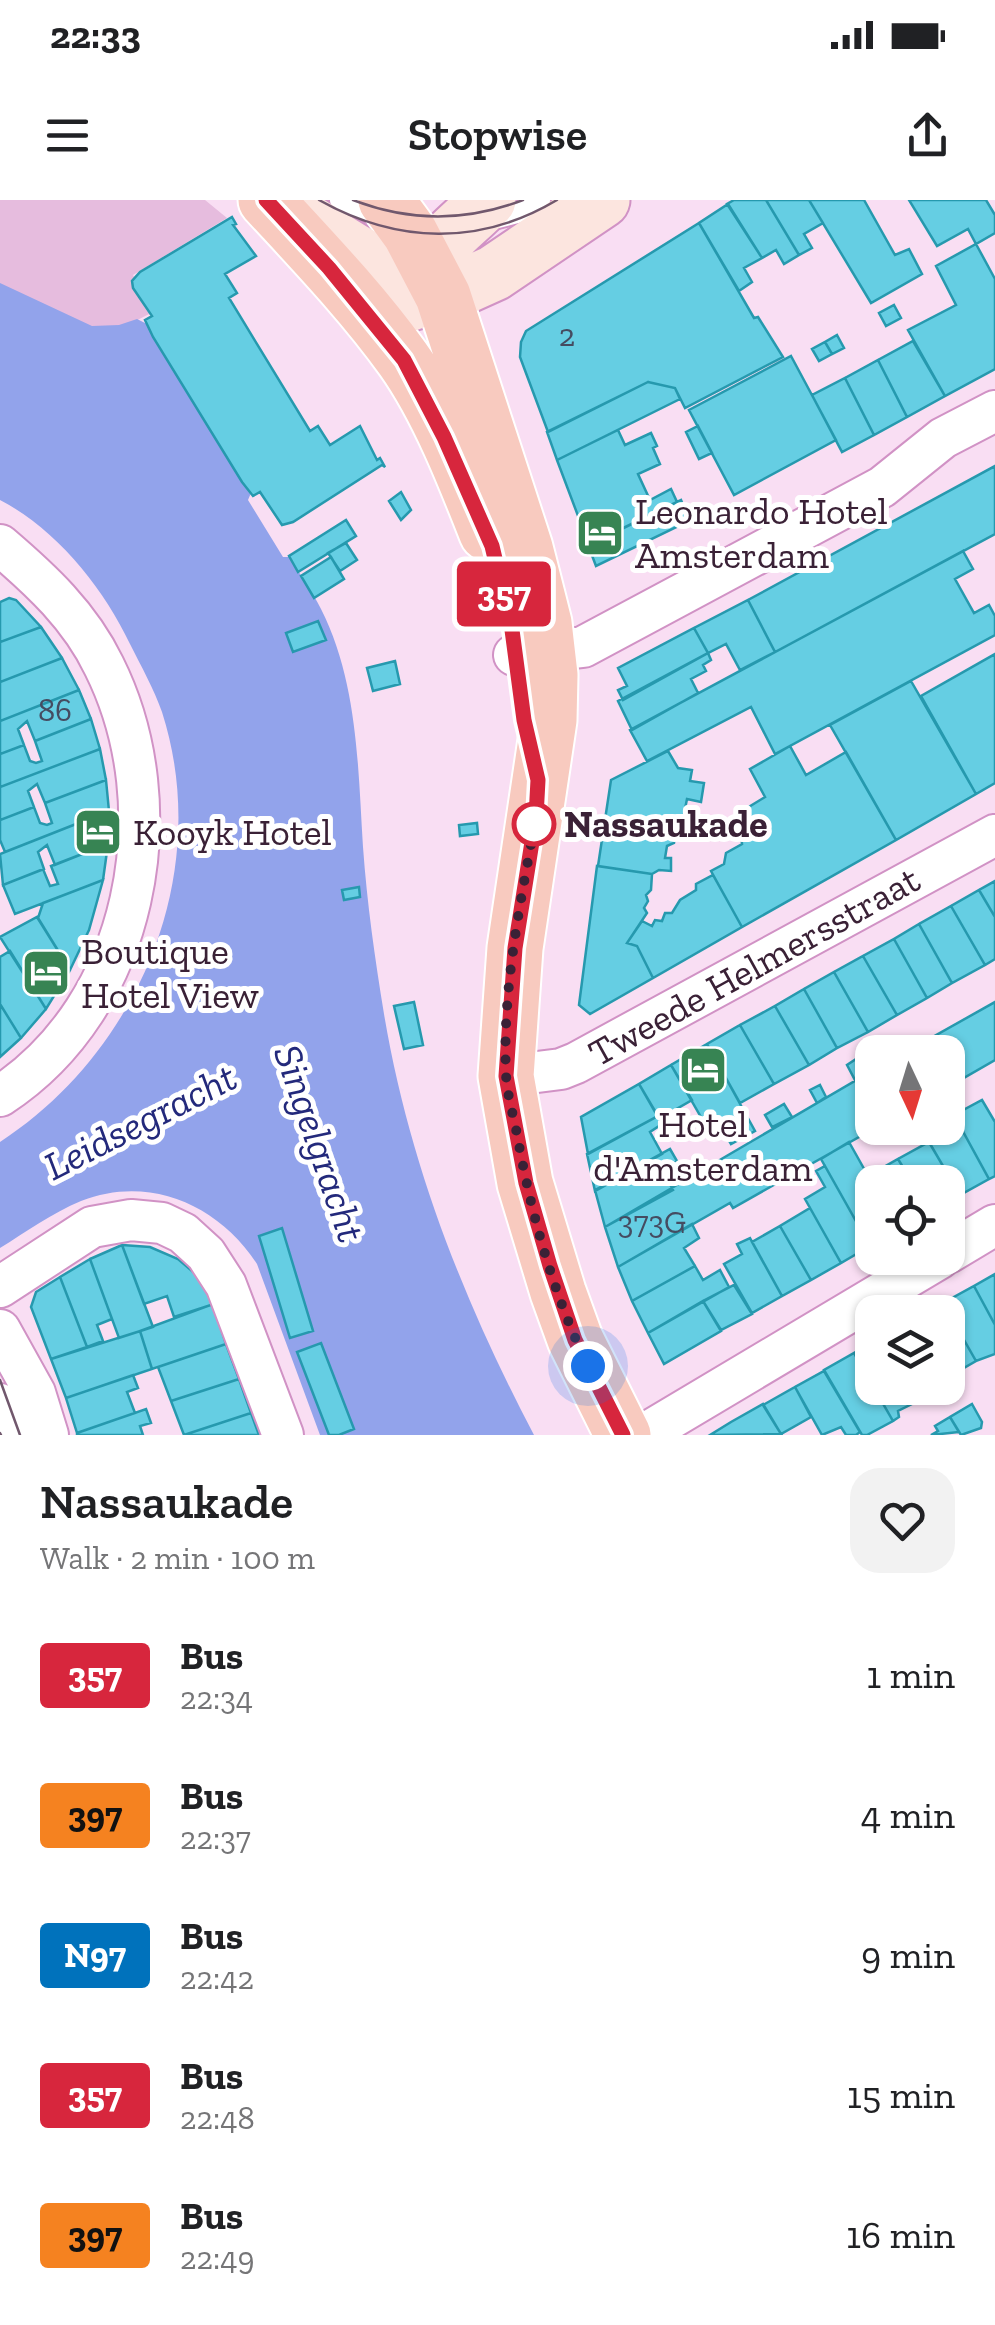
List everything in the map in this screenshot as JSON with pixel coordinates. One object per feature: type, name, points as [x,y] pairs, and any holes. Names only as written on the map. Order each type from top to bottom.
[{"type":"main road","points":[[269,200],[431,241],[494,272],[602,200]]},
{"type":"main road","points":[[269,200],[404,360],[464,478],[531,653],[549,720],[515,948],[506,1076],[526,1183],[558,1292],[575,1340],[623,1435]]},
{"type":"main road","points":[[404,360],[431,241]]},
{"type":"main road","points":[[431,241],[525,548],[544,623],[531,653]]},
{"type":"street","points":[[531,653],[583,648],[882,487],[944,438],[995,411]]},
{"type":"street","points":[[0,545],[51,588],[104,664],[136,765],[141,826],[127,915],[105,974],[76,1022],[46,1057],[20,1083],[0,1096]]},
{"type":"street","name":"Tweede Helmersstraat","points":[[506,1076],[561,1070],[576,1063],[995,834]]},
{"type":"street","points":[[0,1287],[74,1236],[102,1224],[131,1220],[162,1223],[183,1232],[206,1254],[226,1285],[283,1435]]},
{"type":"street","points":[[965,1243],[995,1225]]},
{"type":"street","points":[[643,1435],[911,1275]]},
{"type":"street","points":[[0,1330],[36,1393],[48,1435]]},
{"type":"street","points":[[0,1404],[11,1435]]},
{"type":"lane","points":[[340,200],[431,241],[517,213],[540,200]]},
{"type":"shaded area","points":[[0,200],[205,200],[227,218],[133,275],[153,312],[118,330],[67,324],[0,293]]},
{"type":"water","points":[[0,283],[92,326],[119,325],[137,319],[147,324],[251,493],[248,500],[321,609],[349,696],[374,952],[408,1124],[462,1283],[534,1435],[320,1435],[257,1264],[223,1225],[180,1200],[132,1191],[107,1194],[60,1211],[0,1248],[0,1142],[49,1104],[91,1060],[126,1009],[152,954],[170,896],[178,835],[176,773],[162,712],[119,623],[92,581],[59,543],[0,500]]},
{"type":"building","points":[[734,200],[766,200],[799,255],[784,264],[776,250],[762,258],[727,204]]},
{"type":"building","points":[[766,200],[809,200],[823,223],[804,234],[812,248],[799,255]]},
{"type":"building","points":[[809,200],[864,200],[895,255],[909,249],[922,274],[871,303]]},
{"type":"building","points":[[909,200],[986,200],[995,215],[995,233],[976,244],[968,229],[937,246]]},
{"type":"building","points":[[728,204],[762,258],[744,268],[752,282],[739,291],[699,223]]},
{"type":"building","points":[[232,217],[236,224],[233,225],[256,256],[225,274],[237,293],[229,298],[310,431],[318,426],[330,445],[360,426],[377,460],[380,458],[385,467],[382,465],[293,522],[282,525],[260,492],[253,496],[242,482],[153,337],[145,320],[152,316],[133,288],[132,281],[140,272]]},
{"type":"building","points":[[699,223],[754,318],[758,317],[783,357],[685,408],[675,388],[648,382],[548,432],[520,357],[526,331]]},
{"type":"building","points":[[976,244],[995,279],[995,369],[945,396],[908,330],[956,305],[936,266]]},
{"type":"building","points":[[894,305],[901,318],[886,326],[879,313]]},
{"type":"building","points":[[837,335],[844,348],[832,354],[825,342]]},
{"type":"building","points":[[913,341],[945,396],[907,417],[878,360]]},
{"type":"building","points":[[825,342],[832,354],[819,361],[812,349]]},
{"type":"building","points":[[791,356],[836,440],[734,495],[689,410]]},
{"type":"building","points":[[878,360],[907,417],[874,435],[845,378]]},
{"type":"building","points":[[845,378],[874,435],[842,452],[812,395]]},
{"type":"building","points":[[648,382],[675,388],[680,399],[557,460],[547,432]]},
{"type":"building","points":[[698,426],[712,453],[699,459],[686,432]]},
{"type":"building","points":[[618,430],[625,445],[651,433],[660,464],[638,474],[650,500],[671,489],[677,502],[589,545],[557,460]]},
{"type":"building","points":[[995,466],[995,534],[775,652],[748,600]]},
{"type":"building","points":[[401,492],[411,510],[401,520],[389,501]]},
{"type":"building","points":[[681,500],[687,522],[596,566],[588,545]]},
{"type":"building","points":[[346,520],[356,536],[298,572],[289,556]]},
{"type":"building","points":[[346,543],[357,560],[340,571],[328,553]]},
{"type":"building","points":[[963,551],[973,569],[955,579],[974,613],[989,605],[995,616],[995,635],[775,754],[751,707],[647,761],[630,730]]},
{"type":"building","points":[[331,557],[344,579],[314,598],[301,576]]},
{"type":"building","points":[[16,600],[41,627],[0,642],[0,602]]},
{"type":"building","points":[[748,600],[775,652],[740,670],[726,644],[708,653],[694,628]]},
{"type":"building","points":[[318,621],[326,640],[293,652],[286,633]]},
{"type":"building","points":[[41,627],[62,658],[0,682],[0,642]]},
{"type":"building","points":[[694,628],[708,653],[623,700],[618,690],[627,686],[618,668]]},
{"type":"building","points":[[708,653],[711,660],[703,665],[706,671],[691,679],[698,693],[632,730],[618,701]]},
{"type":"building","points":[[995,654],[995,783],[976,794],[921,696]]},
{"type":"building","points":[[62,658],[79,690],[0,721],[0,682]]},
{"type":"building","points":[[395,661],[400,684],[373,691],[367,668]]},
{"type":"building","points":[[911,681],[976,794],[896,840],[830,725]]},
{"type":"building","points":[[79,690],[91,719],[35,741],[27,721],[18,729],[24,745],[0,754],[0,721]]},
{"type":"building","points":[[91,719],[100,749],[0,787],[0,754],[24,745],[30,761],[42,761],[35,741]]},
{"type":"building","points":[[790,746],[806,775],[846,752],[896,840],[742,927],[711,871],[724,864],[726,853],[742,844],[739,813],[765,797],[750,769]]},
{"type":"building","points":[[100,749],[106,780],[45,803],[37,784],[28,791],[34,807],[0,820],[0,787]]},
{"type":"building","points":[[668,751],[678,768],[692,770],[690,781],[704,783],[701,802],[687,799],[674,843],[667,846],[665,858],[671,858],[671,871],[652,874],[598,866],[611,780]]},
{"type":"building","points":[[106,780],[109,811],[5,852],[0,840],[0,820],[34,807],[40,823],[47,825],[52,823],[45,803]]},
{"type":"building","points":[[109,811],[108,844],[55,865],[47,845],[38,852],[44,869],[3,885],[0,854]]},
{"type":"building","points":[[477,823],[478,834],[460,836],[459,825]]},
{"type":"building","points":[[108,844],[103,880],[15,914],[3,885],[43,869],[50,886],[58,884],[51,866]]},
{"type":"building","points":[[597,866],[652,874],[644,908],[647,913],[627,943],[637,946],[653,978],[590,1014],[579,1005]]},
{"type":"building","points":[[713,875],[742,927],[653,978],[637,946],[627,943],[642,921],[652,926],[655,920],[662,921],[665,913],[672,913],[680,900],[696,890],[696,884]]},
{"type":"building","points":[[103,880],[89,930],[70,970],[38,918],[43,903]]},
{"type":"building","points":[[995,881],[995,917],[979,890]]},
{"type":"building","points":[[359,887],[360,897],[344,900],[342,890]]},
{"type":"building","points":[[979,890],[995,917],[995,959],[985,965],[951,906]]},
{"type":"building","points":[[951,906],[985,965],[952,983],[919,924]]},
{"type":"building","points":[[37,917],[70,970],[46,1009],[0,937]]},
{"type":"building","points":[[919,924],[952,983],[927,998],[894,939]]},
{"type":"building","points":[[894,939],[927,998],[897,1015],[863,956]]},
{"type":"building","points":[[10,951],[46,1009],[21,1038],[0,1004],[0,957]]},
{"type":"building","points":[[863,956],[897,1015],[868,1032],[834,972]]},
{"type":"building","points":[[834,972],[868,1032],[855,1035],[855,1039],[837,1048],[804,989]]},
{"type":"building","points":[[804,989],[837,1048],[809,1065],[775,1006]]},
{"type":"building","points":[[414,1002],[423,1045],[404,1049],[394,1006]]},
{"type":"building","points":[[995,1002],[995,1060],[965,1077],[965,1035],[936,1035]]},
{"type":"building","points":[[0,1004],[21,1038],[0,1057]]},
{"type":"building","points":[[775,1006],[809,1065],[774,1084],[740,1025]]},
{"type":"building","points":[[740,1025],[774,1084],[740,1103],[707,1044]]},
{"type":"building","points":[[707,1044],[755,1131],[731,1144],[720,1125],[709,1131],[671,1065]]},
{"type":"building","points":[[855,1060],[855,1080],[847,1065]]},
{"type":"building","points":[[671,1065],[692,1100],[673,1111],[676,1116],[662,1124],[639,1084]]},
{"type":"building","points":[[855,1081],[855,1139],[733,1208],[730,1203],[618,1267],[605,1227]]},
{"type":"building","points":[[639,1084],[658,1116],[588,1154],[581,1117]]},
{"type":"building","points":[[820,1085],[826,1097],[817,1103],[810,1090]]},
{"type":"building","points":[[982,1100],[995,1122],[995,1176],[989,1179],[965,1135],[965,1109]]},
{"type":"building","points":[[784,1104],[792,1117],[772,1127],[765,1115]]},
{"type":"building","points":[[658,1116],[662,1124],[650,1132],[662,1154],[595,1191],[587,1154]]},
{"type":"building","points":[[965,1135],[989,1179],[965,1192],[965,1165],[942,1165],[931,1145],[965,1145]]},
{"type":"building","points":[[849,1142],[862,1165],[855,1165],[855,1219],[821,1159]]},
{"type":"building","points":[[931,1145],[942,1165],[902,1165],[898,1159]]},
{"type":"building","points":[[670,1149],[677,1161],[662,1170],[673,1190],[605,1227],[595,1190]]},
{"type":"building","points":[[825,1166],[855,1219],[855,1255],[841,1263],[805,1199],[825,1187],[816,1171]]},
{"type":"building","points":[[810,1208],[841,1263],[811,1280],[780,1226]]},
{"type":"building","points":[[692,1224],[699,1238],[684,1248],[695,1266],[632,1301],[618,1267]]},
{"type":"building","points":[[780,1226],[811,1280],[782,1296],[752,1242]]},
{"type":"building","points":[[282,1228],[313,1331],[290,1338],[259,1236]]},
{"type":"building","points":[[750,1238],[782,1296],[752,1313],[724,1264],[742,1254],[737,1244]]},
{"type":"building","points":[[122,1245],[150,1247],[178,1259],[199,1277],[214,1304],[174,1317],[167,1296],[144,1304]]},
{"type":"building","points":[[122,1245],[153,1327],[119,1338],[90,1259]]},
{"type":"building","points":[[90,1259],[112,1319],[97,1325],[103,1341],[87,1347],[60,1277]]},
{"type":"building","points":[[695,1266],[703,1280],[720,1270],[729,1287],[648,1333],[632,1301]]},
{"type":"building","points":[[995,1274],[995,1325],[974,1286]]},
{"type":"building","points":[[60,1277],[87,1347],[51,1359],[31,1307],[36,1292]]},
{"type":"building","points":[[734,1285],[752,1314],[721,1330],[703,1301]]},
{"type":"building","points":[[974,1286],[995,1325],[995,1354],[976,1361],[965,1342],[965,1295],[958,1295]]},
{"type":"building","points":[[703,1301],[721,1331],[664,1364],[648,1333]]},
{"type":"building","points":[[213,1304],[226,1344],[152,1369],[140,1331]]},
{"type":"building","points":[[140,1331],[152,1369],[66,1398],[51,1359]]},
{"type":"building","points":[[965,1342],[976,1361],[965,1367]]},
{"type":"building","points":[[321,1343],[354,1429],[339,1435],[329,1435],[297,1352]]},
{"type":"building","points":[[226,1344],[239,1379],[171,1401],[158,1367]]},
{"type":"building","points":[[854,1353],[855,1405],[884,1405],[893,1421],[862,1435],[824,1370]]},
{"type":"building","points":[[824,1371],[860,1432],[856,1435],[846,1435],[841,1427],[822,1435],[795,1387]]},
{"type":"building","points":[[133,1375],[138,1388],[127,1392],[135,1413],[77,1433],[66,1398]]},
{"type":"building","points":[[239,1379],[251,1413],[184,1435],[171,1401]]},
{"type":"building","points":[[795,1387],[811,1417],[781,1434],[763,1405]]},
{"type":"building","points":[[763,1404],[781,1434],[710,1435],[731,1422]]},
{"type":"building","points":[[972,1404],[982,1422],[981,1428],[961,1435],[950,1417]]},
{"type":"building","points":[[884,1405],[910,1405],[898,1411],[899,1417],[893,1421]]},
{"type":"building","points":[[146,1409],[151,1423],[140,1426],[143,1435],[77,1435],[77,1433]]},
{"type":"building","points":[[251,1413],[259,1435],[184,1435]]},
{"type":"building","points":[[950,1417],[959,1432],[931,1435],[938,1431],[935,1426]]},
{"type":"tram line","points":[[319,200],[378,225],[438,234],[498,226],[557,200]]},
{"type":"tram line","points":[[353,200],[396,212],[438,216],[480,212],[523,200]]},
{"type":"tram line","points":[[0,1380],[20,1435]]},
{"type":"bus line","name":"357","points":[[266,200],[352,294],[404,360],[472,495],[492,546],[512,630],[524,720],[538,780],[508,1012],[506,1076],[526,1183],[550,1266],[575,1340],[623,1435]]},
{"type":"place","name":"Leonardo Hotel Amsterdam","points":[[600,533]]},
{"type":"place","name":"Nassaukade","points":[[534,824]]},
{"type":"place","name":"Kooyk Hotel","points":[[98,832]]},
{"type":"place","name":"Boutique Hotel View","points":[[46,973]]},
{"type":"place","name":"Hotel d'Amsterdam","points":[[703,1070]]},
{"type":"route","points":[[534,824],[536,817],[515,948],[506,1076],[526,1183],[542,1240],[575,1340],[588,1366]]},
{"type":"water label","name":"Leidsegracht","points":[[140,1121]]},
{"type":"water label","name":"Singelgracht","points":[[320,1143]]}]
